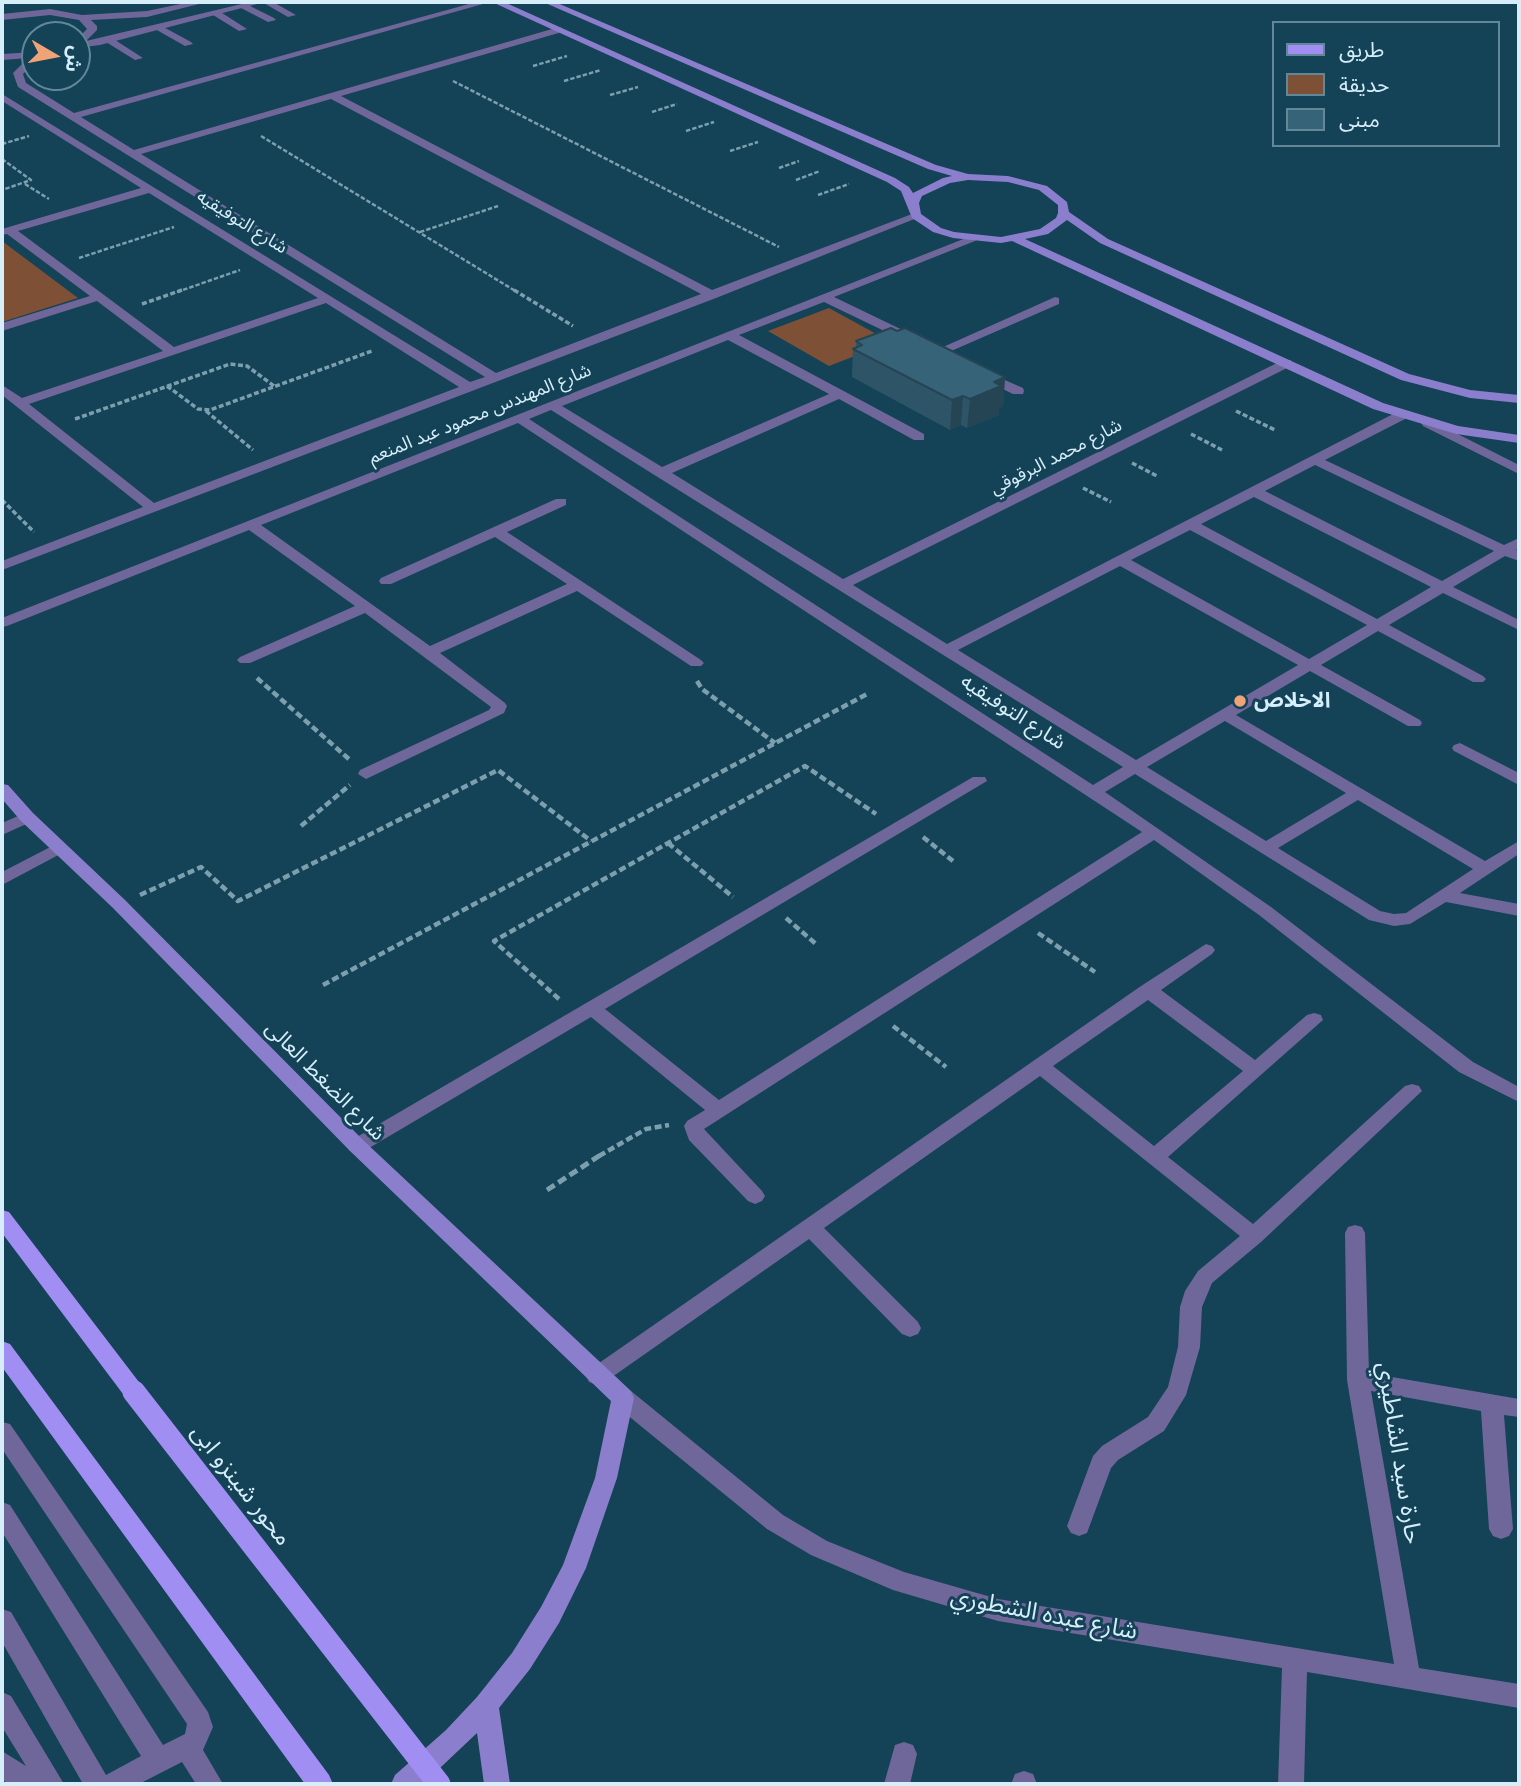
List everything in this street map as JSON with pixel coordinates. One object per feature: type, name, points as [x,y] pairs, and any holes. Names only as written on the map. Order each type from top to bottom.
[{"type":"main road","name":"محور شينزو ابى","points":[[2,1218],[439,1784]]},
{"type":"main road","points":[[2,1350],[320,1784]]},
{"type":"street","points":[[48,2],[63,13]]},
{"type":"street","points":[[2,17],[36,12],[63,13],[82,18],[147,14],[202,2]]},
{"type":"street","points":[[91,43],[260,2]]},
{"type":"street","points":[[267,2],[291,15]]},
{"type":"street","points":[[71,117],[485,2]]},
{"type":"street","points":[[497,2],[891,180],[905,189],[914,209],[937,230],[971,239],[1016,239],[1044,232],[1061,220],[1064,213],[1063,204],[1043,188],[1008,178],[968,177],[930,186],[918,194],[914,209]]},
{"type":"street","points":[[548,2],[922,163],[968,177]]},
{"type":"street","points":[[244,6],[271,20]]},
{"type":"street","points":[[216,13],[242,29]]},
{"type":"street","points":[[82,18],[86,21]]},
{"type":"street","points":[[158,27],[188,44]]},
{"type":"street","points":[[130,154],[559,30]]},
{"type":"street","points":[[109,40],[138,58]]},
{"type":"street","points":[[2,57],[21,56]]},
{"type":"street","name":"شارع التوفيقيه","points":[[31,91],[494,377]]},
{"type":"street","points":[[333,96],[712,295]]},
{"type":"street","name":"شارع التوفيقيه","points":[[2,97],[467,387]]},
{"type":"street","points":[[2,112],[19,108]]},
{"type":"street","points":[[5,231],[151,189]]},
{"type":"street","name":"شارع المهندس محمود عبد المنعم","points":[[2,566],[804,260],[914,209]]},
{"type":"street","points":[[1064,213],[1104,241],[1405,377],[1470,394],[1519,399]]},
{"type":"street","points":[[5,231],[173,352]]},
{"type":"street","name":"شارع المهندس محمود عبد المنعم","points":[[2,622],[971,239]]},
{"type":"street","points":[[1016,239],[1402,415],[1428,424],[1519,470]]},
{"type":"street","points":[[2,327],[98,297]]},
{"type":"street","points":[[824,297],[944,355],[1055,301]]},
{"type":"street","points":[[21,403],[327,299]]},
{"type":"street","points":[[396,342],[421,332]]},
{"type":"street","points":[[729,335],[919,437]]},
{"type":"street","name":"شارع محمد البرقوقي","points":[[842,585],[1287,363]]},
{"type":"street","points":[[972,369],[1018,391]]},
{"type":"street","points":[[2,389],[152,508]]},
{"type":"street","points":[[661,472],[840,394]]},
{"type":"street","name":"شارع التوفيقيه","points":[[552,405],[1375,916],[1394,920],[1410,918],[1519,846]]},
{"type":"street","points":[[947,650],[1402,415]]},
{"type":"street","name":"شارع التوفيقيه","points":[[519,418],[1154,832],[1265,911],[1466,1067],[1519,1095]]},
{"type":"street","points":[[1428,424],[1519,439]]},
{"type":"street","points":[[1315,460],[1515,550]]},
{"type":"street","points":[[1254,491],[1519,626]]},
{"type":"street","points":[[386,581],[561,502]]},
{"type":"street","points":[[250,524],[429,652],[496,704],[499,711],[366,774]]},
{"type":"street","points":[[1190,524],[1478,679]]},
{"type":"street","points":[[496,531],[696,663]]},
{"type":"street","points":[[1093,792],[1442,587],[1515,550]]},
{"type":"street","points":[[1120,560],[1414,723]]},
{"type":"street","points":[[429,652],[577,585]]},
{"type":"street","points":[[245,660],[366,607]]},
{"type":"street","points":[[1226,715],[1486,869]]},
{"type":"street","points":[[1460,748],[1519,780]]},
{"type":"street","points":[[357,1146],[979,781]]},
{"type":"street","name":"شارع الضغط العالى","points":[[2,789],[357,1146],[623,1398]]},
{"type":"street","points":[[1266,848],[1358,793]]},
{"type":"street","points":[[2,830],[27,817]]},
{"type":"street","points":[[755,1196],[696,1135],[694,1126],[1154,832]]},
{"type":"street","points":[[2,879],[58,848]]},
{"type":"street","points":[[1444,896],[1519,910]]},
{"type":"street","points":[[597,1376],[1206,950]]},
{"type":"street","points":[[1148,990],[1255,1070]]},
{"type":"street","points":[[585,1012],[717,1109]]},
{"type":"street","points":[[1156,1156],[1314,1020]]},
{"type":"street","points":[[1040,1066],[1254,1236]]},
{"type":"street","points":[[1079,1526],[1101,1463],[1110,1453],[1156,1424],[1178,1389],[1185,1368],[1191,1307],[1196,1291],[1205,1277],[1254,1236],[1412,1091]]},
{"type":"street","points":[[810,1227],[910,1328]]},
{"type":"street","name":"حارة سيد الشاطيري","points":[[1355,1233],[1358,1380],[1409,1679]]},
{"type":"street","points":[[1358,1380],[1519,1408]]},
{"type":"street","points":[[404,1784],[455,1740],[486,1705],[550,1615],[574,1568],[606,1478],[623,1398]]},
{"type":"street","name":"شارع عبده الشطوري","points":[[623,1398],[775,1521],[818,1548],[901,1582],[998,1610],[1519,1696]]},
{"type":"street","points":[[1492,1403],[1501,1530]]},
{"type":"street","points":[[2,1431],[199,1720],[198,1735],[187,1747],[114,1784]]},
{"type":"street","points":[[2,1512],[159,1762]]},
{"type":"street","points":[[2,1619],[97,1784]]},
{"type":"street","points":[[1291,1784],[1295,1660]]},
{"type":"street","points":[[2,1704],[51,1784]]},
{"type":"street","points":[[486,1705],[497,1784]]},
{"type":"street","points":[[187,1747],[210,1784]]},
{"type":"street","points":[[897,1784],[904,1754]]},
{"type":"street","points":[[2,1763],[28,1784]]},
{"type":"path","points":[[427,68],[804,260]]},
{"type":"path","points":[[239,123],[595,340]]},
{"type":"path","points":[[2,159],[31,180],[2,190]]},
{"type":"path","points":[[419,232],[526,196]]},
{"type":"path","points":[[55,265],[201,219]]},
{"type":"path","points":[[118,312],[268,261]]},
{"type":"path","points":[[206,411],[396,342]]},
{"type":"path","points":[[51,428],[236,364],[247,366],[275,386]]},
{"type":"path","points":[[167,386],[196,408],[206,411],[270,463]]},
{"type":"path","points":[[1213,400],[1275,430]]},
{"type":"path","points":[[2,500],[50,547]]},
{"type":"path","points":[[245,660],[243,667],[366,774],[334,796],[301,826]]},
{"type":"path","points":[[696,663],[695,672],[702,689],[775,743]]},
{"type":"path","points":[[323,985],[867,694]]},
{"type":"path","points":[[585,1012],[494,941],[805,766],[953,861]]},
{"type":"path","points":[[119,904],[201,867],[237,901],[498,770],[591,841]]},
{"type":"path","points":[[668,843],[753,914]]},
{"type":"path","points":[[769,904],[816,944]]},
{"type":"path","points":[[1017,919],[1095,972]]},
{"type":"path","points":[[873,1011],[946,1067]]},
{"type":"path","points":[[547,1190],[646,1129],[668,1125],[694,1126]]},
{"type":"green space","points":[[2,241],[78,298],[2,322]]},
{"type":"green space","points":[[829,308],[891,342],[829,366],[768,331]]},
{"type":"building","points":[[891,328],[897,331],[905,328],[1005,377],[994,382],[1001,386],[970,399],[963,396],[952,400],[853,349],[862,345],[856,341]]},
{"type":"place","name":"الاخلاص","points":[[1240,701]]}]
